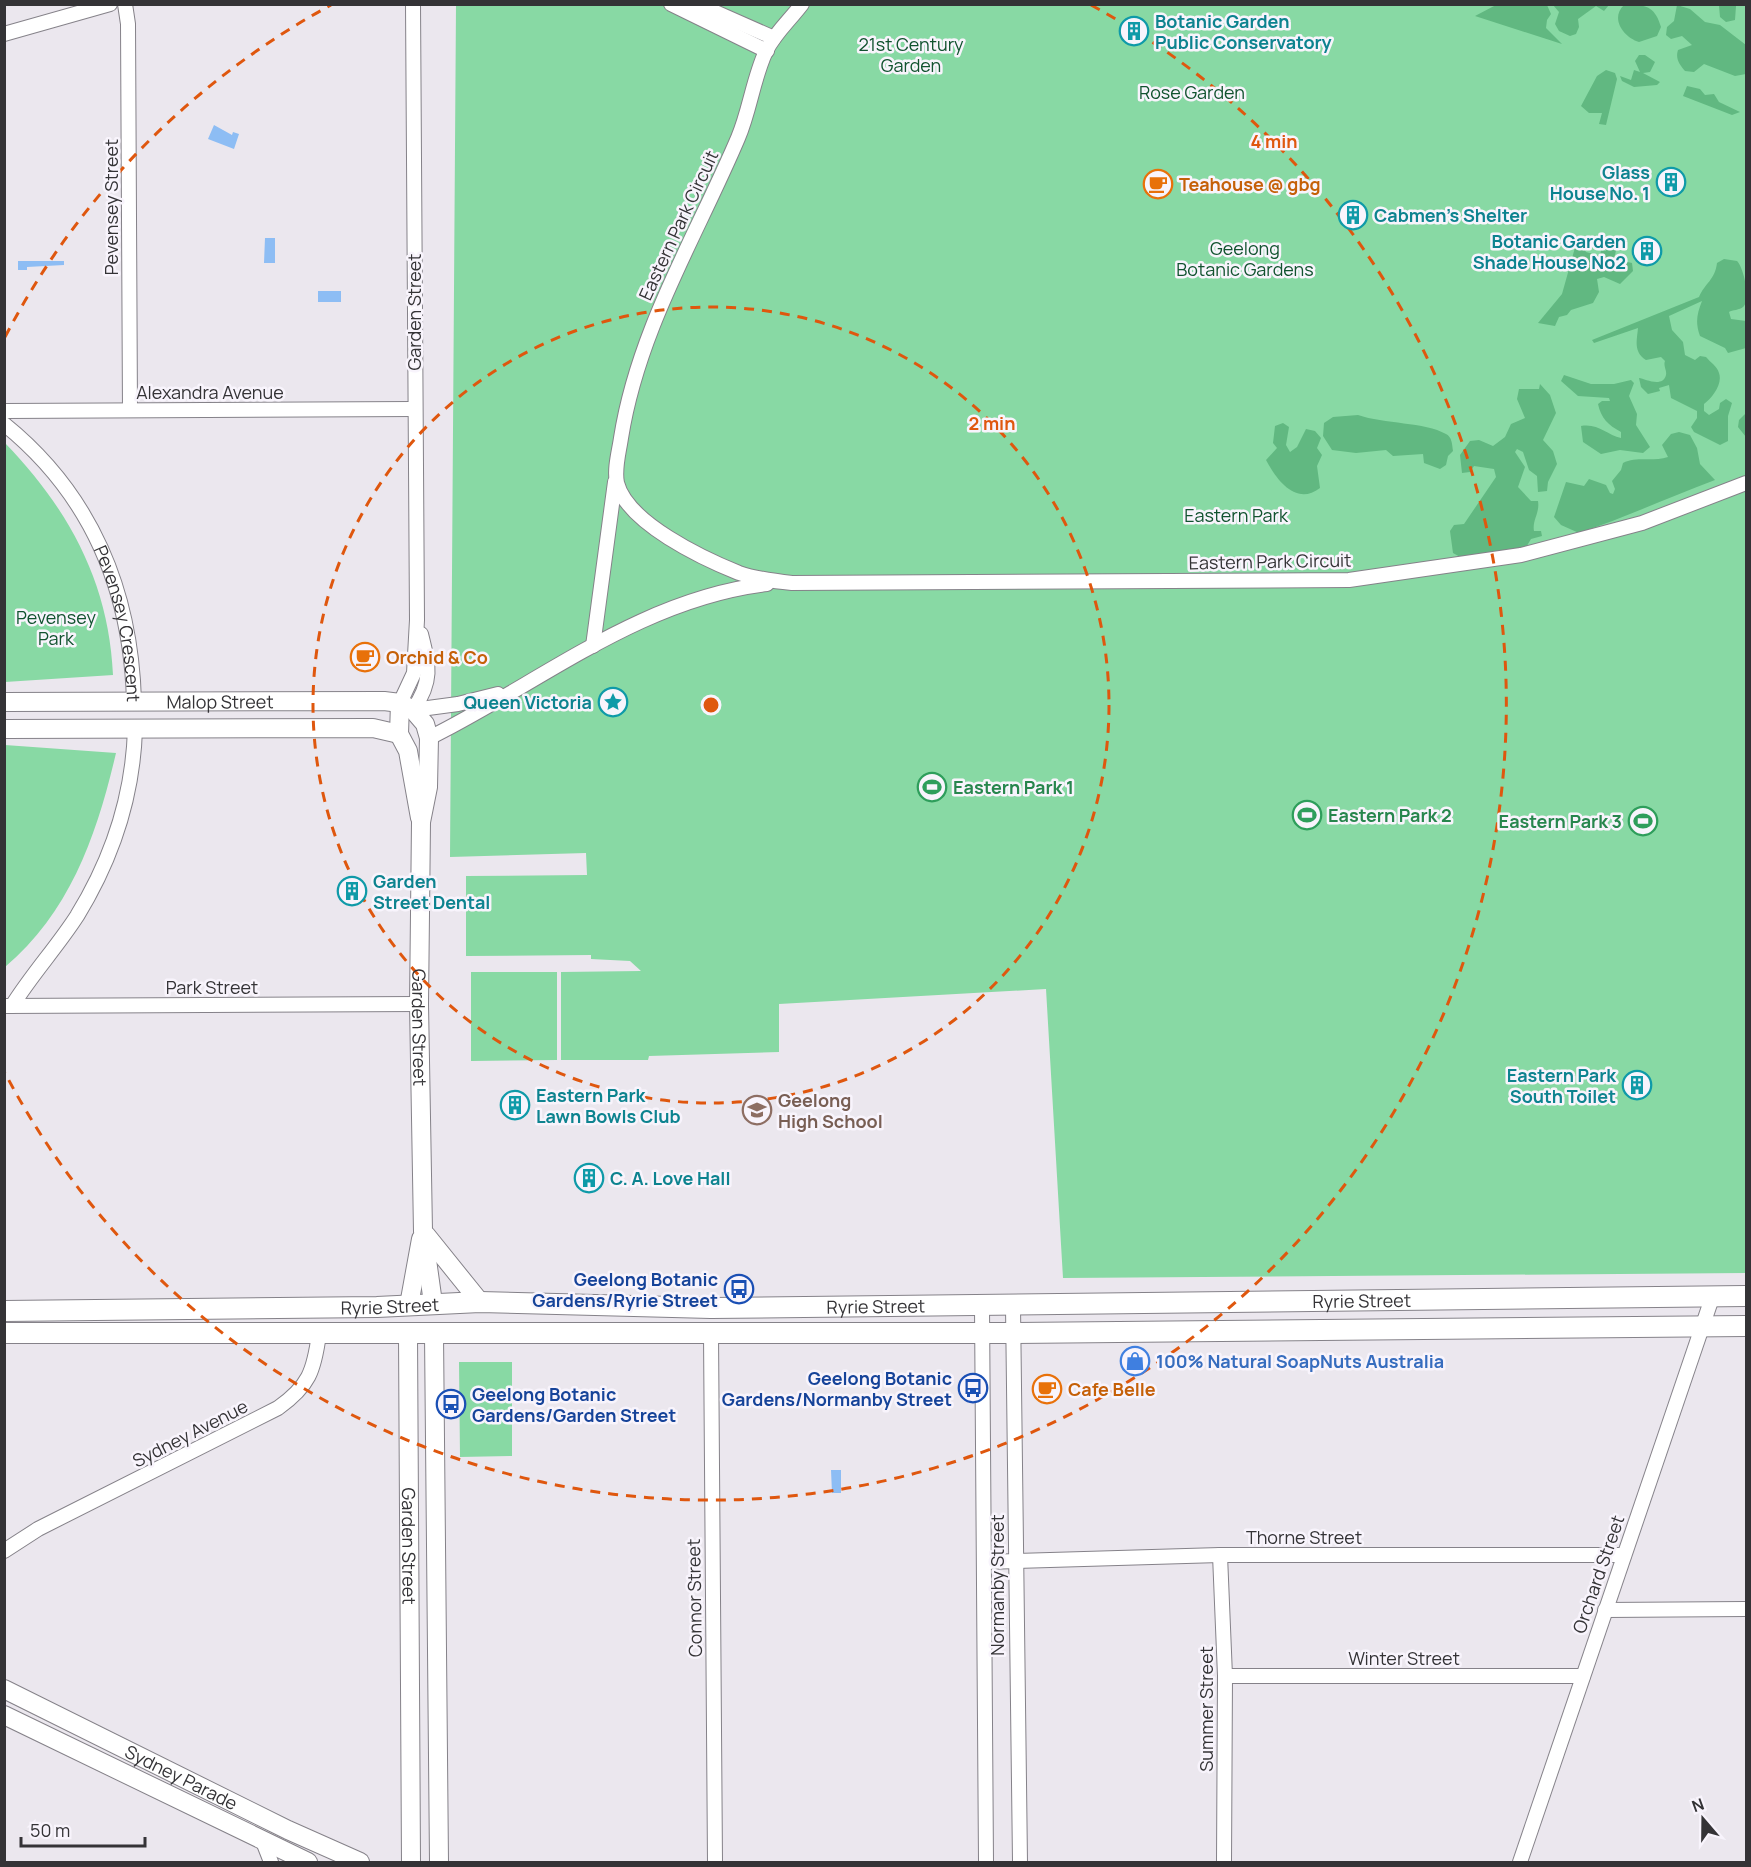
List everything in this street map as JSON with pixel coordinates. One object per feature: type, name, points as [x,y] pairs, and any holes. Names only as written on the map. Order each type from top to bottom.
[{"type":"main road","name":"Ryrie Street","points":[[4,1311],[480,1302],[711,1308],[1013,1307],[1221,1301],[1746,1296]]},
{"type":"main road","name":"Garden Street","points":[[434,1303],[434,1334]]},
{"type":"main road","name":"Garden Street","points":[[408,1334],[409,1305]]},
{"type":"main road","points":[[711,1308],[711,1334]]},
{"type":"main road","name":"Ryrie Street","points":[[4,1333],[1014,1333],[1746,1326]]},
{"type":"street","points":[[4,33],[110,4]]},
{"type":"street","name":"Pevensey Street","points":[[125,4],[128,24],[130,410]]},
{"type":"street","name":"Garden Street","points":[[413,4],[417,620],[414,673],[399,734],[408,751],[421,822]]},
{"type":"street","points":[[671,4],[767,51]]},
{"type":"street","points":[[697,4],[774,38]]},
{"type":"street","name":"Eastern Park Circuit","points":[[593,646],[627,405],[650,333],[745,122],[767,51],[774,38],[802,4]]},
{"type":"street","name":"Alexandra Avenue","points":[[4,411],[415,409]]},
{"type":"street","name":"Pevensey Crescent","points":[[4,424],[28,445],[59,481],[85,519],[103,553],[128,629],[135,729],[134,761],[129,791],[101,872],[76,916],[8,1006]]},
{"type":"street","name":"Eastern Park Circuit","points":[[616,474],[621,492],[629,503],[670,539],[739,573],[781,582]]},
{"type":"street","name":"Eastern Park Circuit","points":[[429,738],[512,690],[654,614],[721,590],[781,582],[1349,580],[1521,555],[1642,523],[1746,483]]},
{"type":"street","name":"Eastern Park Circuit","points":[[406,707],[458,704],[512,690]]},
{"type":"street","points":[[252,700],[252,728]]},
{"type":"street","name":"Malop Street","points":[[4,702],[252,700],[406,707]]},
{"type":"street","name":"Garden Street","points":[[406,707],[425,724],[429,738],[428,787],[421,822],[419,1004],[423,1231],[434,1303]]},
{"type":"street","name":"Malop Street","points":[[4,729],[373,728],[399,734]]},
{"type":"street","name":"Park Street","points":[[8,1006],[419,1004]]},
{"type":"street","points":[[423,1231],[480,1302]]},
{"type":"street","name":"Garden Street","points":[[409,1305],[423,1231]]},
{"type":"street","name":"Orchard Street","points":[[1520,1863],[1712,1298]]},
{"type":"street","name":"Normanby Street","points":[[982,1307],[986,1863]]},
{"type":"street","name":"Normanby Street","points":[[1013,1307],[1020,1863]]},
{"type":"street","name":"Sydney Avenue","points":[[4,1551],[38,1529],[233,1432],[286,1403],[298,1393],[308,1379],[314,1366],[319,1334]]},
{"type":"street","name":"Garden Street","points":[[408,1334],[411,1863]]},
{"type":"street","name":"Garden Street","points":[[434,1334],[440,1863]]},
{"type":"street","name":"Connor Street","points":[[711,1334],[715,1863]]},
{"type":"street","points":[[408,1464],[436,1464]]},
{"type":"street","name":"Sydney Avenue","points":[[4,1540],[38,1529]]},
{"type":"street","name":"Thorne Street","points":[[984,1562],[1220,1555],[1624,1555]]},
{"type":"street","name":"Summer Street","points":[[1220,1555],[1225,1676],[1224,1863]]},
{"type":"street","points":[[1605,1610],[1746,1609]]},
{"type":"street","points":[[410,1623],[437,1623]]},
{"type":"street","name":"Winter Street","points":[[1225,1676],[1583,1676]]},
{"type":"street","name":"Sydney Parade","points":[[4,1689],[360,1863]]},
{"type":"street","name":"Sydney Parade","points":[[4,1715],[308,1863]]},
{"type":"street","points":[[411,1830],[439,1830]]},
{"type":"street","points":[[262,1839],[271,1863]]},
{"type":"green space","name":"Eastern Park","points":[[456,5],[1746,5],[1746,1273],[1063,1278],[1046,989],[779,1004],[779,1052],[649,1056],[648,1060],[561,1060],[561,972],[641,971],[630,961],[591,959],[591,955],[466,956],[466,876],[587,875],[586,853],[450,857]]},
{"type":"green space","points":[[1496,5],[1547,5],[1551,14],[1546,28],[1562,44],[1475,16]]},
{"type":"green space","points":[[1553,5],[1609,5],[1604,11],[1596,6],[1578,19],[1579,27],[1576,34],[1570,36],[1559,31],[1555,24],[1559,12]]},
{"type":"green space","points":[[1624,5],[1643,6],[1652,11],[1661,27],[1657,36],[1639,42],[1628,36],[1618,21],[1620,10]]},
{"type":"green space","points":[[1677,5],[1690,9],[1705,22],[1720,25],[1746,45],[1746,74],[1735,76],[1704,64],[1694,72],[1685,71],[1677,53],[1678,50],[1692,45],[1682,36],[1671,39],[1666,35],[1667,27],[1674,21]]},
{"type":"green space","points":[[1719,6],[1736,6],[1735,20],[1726,22],[1720,17]]},
{"type":"green space","points":[[1639,55],[1645,55],[1655,62],[1650,72],[1643,73],[1660,82],[1657,85],[1634,87],[1622,81],[1620,76],[1631,80],[1634,70],[1640,72],[1635,61]]},
{"type":"green space","points":[[1606,70],[1615,73],[1617,79],[1606,125],[1599,124],[1602,113],[1589,113],[1581,106],[1597,76]]},
{"type":"green space","points":[[1687,86],[1700,89],[1705,95],[1714,94],[1719,102],[1740,112],[1732,115],[1683,96]]},
{"type":"green space","points":[[1608,242],[1618,242],[1614,259],[1632,263],[1633,271],[1620,284],[1604,277],[1597,279],[1599,292],[1593,303],[1571,310],[1567,315],[1559,317],[1555,326],[1538,323],[1562,294],[1576,244],[1582,245],[1586,252],[1600,256],[1601,250],[1606,251]]},
{"type":"green space","points":[[1724,259],[1737,261],[1744,277],[1745,303],[1742,308],[1729,312],[1731,319],[1746,321],[1746,348],[1728,353],[1725,348],[1700,336],[1697,318],[1702,301],[1669,316],[1672,330],[1683,342],[1685,355],[1695,360],[1700,356],[1706,357],[1719,373],[1718,386],[1704,404],[1704,411],[1709,415],[1719,409],[1720,403],[1726,399],[1732,403],[1728,416],[1728,441],[1720,445],[1694,432],[1691,427],[1697,418],[1697,411],[1671,398],[1669,385],[1659,388],[1660,391],[1648,394],[1641,387],[1639,378],[1658,382],[1664,379],[1666,373],[1665,361],[1661,357],[1646,360],[1637,350],[1638,328],[1594,343],[1592,340],[1699,297],[1712,278],[1717,263]]},
{"type":"green space","points":[[1564,375],[1591,384],[1614,384],[1631,380],[1634,383],[1629,396],[1637,414],[1636,425],[1650,447],[1643,453],[1620,450],[1601,454],[1583,442],[1581,426],[1592,426],[1621,438],[1621,432],[1606,421],[1599,409],[1598,404],[1602,401],[1610,401],[1609,398],[1578,396],[1561,381]]},
{"type":"green space","points":[[1540,384],[1550,395],[1556,413],[1543,440],[1553,451],[1557,464],[1548,482],[1547,491],[1538,492],[1537,476],[1529,470],[1523,452],[1517,449],[1515,452],[1525,467],[1518,487],[1531,501],[1538,501],[1534,531],[1541,531],[1542,536],[1531,539],[1525,549],[1462,558],[1453,553],[1450,531],[1454,525],[1464,524],[1496,477],[1494,469],[1474,466],[1470,472],[1462,473],[1460,455],[1470,441],[1479,440],[1493,446],[1505,437],[1511,424],[1525,418],[1517,399],[1519,389],[1539,389]]},
{"type":"green space","points":[[1746,413],[1746,437],[1738,427],[1739,420]]},
{"type":"green space","points":[[1358,415],[1437,430],[1449,437],[1453,451],[1448,456],[1446,465],[1440,469],[1424,463],[1423,454],[1393,456],[1386,450],[1356,453],[1332,450],[1323,436],[1324,423],[1333,417]]},
{"type":"green space","points":[[1283,423],[1289,427],[1286,445],[1290,452],[1297,447],[1306,429],[1315,431],[1321,438],[1317,448],[1322,455],[1317,466],[1320,488],[1311,493],[1303,494],[1288,488],[1275,475],[1266,460],[1277,448],[1273,443],[1275,426]]},
{"type":"green space","points":[[1679,432],[1690,435],[1697,448],[1700,464],[1715,480],[1579,533],[1561,525],[1554,517],[1566,482],[1584,486],[1589,479],[1606,485],[1613,494],[1615,489],[1612,481],[1621,470],[1623,463],[1668,457],[1662,445],[1671,434]]},
{"type":"green space","name":"Pevensey Park","points":[[5,443],[48,494],[82,549],[103,609],[110,641],[113,675],[5,682]]},
{"type":"green space","points":[[5,745],[116,753],[90,842],[64,896],[48,921],[5,967]]},
{"type":"green space","points":[[471,972],[557,972],[557,1060],[471,1061]]},
{"type":"green space","points":[[459,1362],[512,1362],[512,1456],[460,1457]]},
{"type":"water","points":[[214,125],[232,135],[233,132],[239,134],[234,149],[208,139]]},
{"type":"water","points":[[265,238],[275,238],[275,263],[264,263]]},
{"type":"water","points":[[18,261],[64,261],[64,265],[27,267],[27,270],[18,270]]},
{"type":"water","points":[[318,291],[341,291],[341,302],[318,302]]},
{"type":"water","points":[[831,1470],[841,1470],[841,1493],[832,1493]]},
{"type":"place","name":"Botanic Garden Public Conservatory","points":[[1134,31]]},
{"type":"place","name":"Glass House No. 1","points":[[1671,182]]},
{"type":"place","name":"Teahouse @ gbg","points":[[1158,184]]},
{"type":"place","name":"Cabmen's Shelter","points":[[1353,215]]},
{"type":"place","name":"Botanic Garden Shade House No2","points":[[1647,251]]},
{"type":"place","name":"Orchid & Co","points":[[365,657]]},
{"type":"place","name":"Queen Victoria","points":[[613,702]]},
{"type":"place","name":"Eastern Park 1","points":[[932,787]]},
{"type":"place","name":"Eastern Park 2","points":[[1307,815]]},
{"type":"place","name":"Eastern Park 3","points":[[1643,821]]},
{"type":"place","name":"Garden Street Dental","points":[[352,891]]},
{"type":"place","name":"Eastern Park South Toilet","points":[[1637,1085]]},
{"type":"place","name":"Eastern Park Lawn Bowls Club","points":[[515,1105]]},
{"type":"place","name":"Geelong High School","points":[[757,1110]]},
{"type":"place","name":"C. A. Love Hall","points":[[589,1178]]},
{"type":"place","name":"Geelong Botanic Gardens/Ryrie Street","points":[[739,1289]]},
{"type":"place","name":"100% Natural SoapNuts Australia","points":[[1135,1361]]},
{"type":"place","name":"Geelong Botanic Gardens/Normanby Street","points":[[973,1388]]},
{"type":"place","name":"Cafe Belle","points":[[1047,1389]]},
{"type":"place","name":"Geelong Botanic Gardens/Garden Street","points":[[451,1404]]},
{"type":"park label","name":"21st Century Garden","points":[[911,54]]},
{"type":"park label","name":"Rose Garden","points":[[1192,92]]},
{"type":"park label","name":"Geelong Botanic Gardens","points":[[1245,258]]}]
